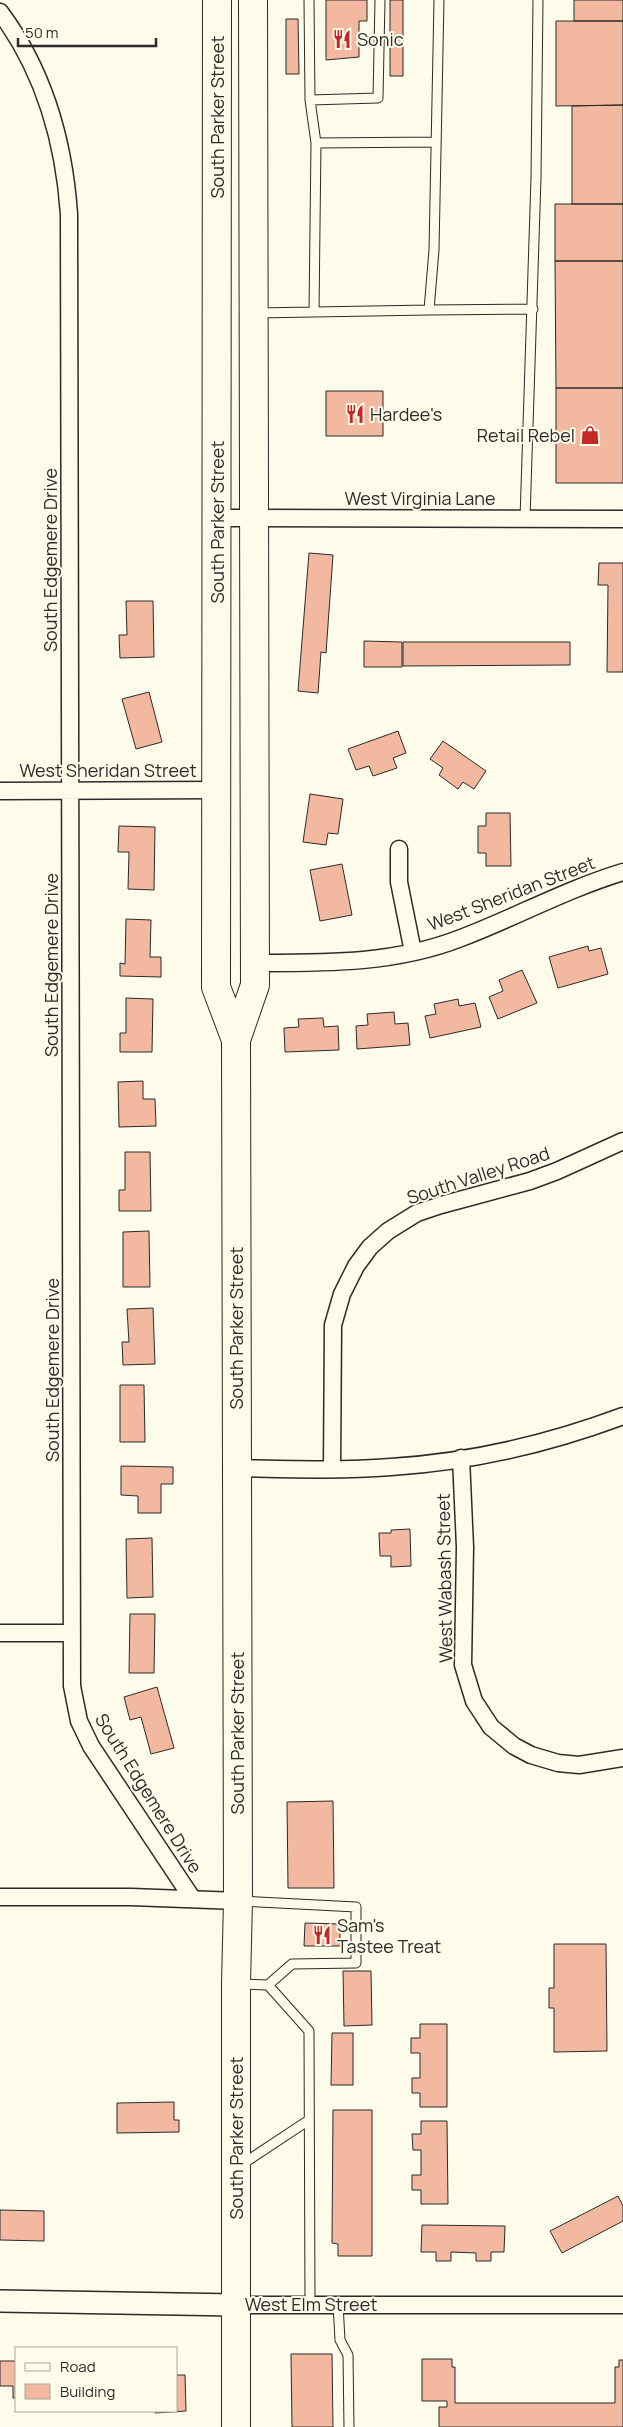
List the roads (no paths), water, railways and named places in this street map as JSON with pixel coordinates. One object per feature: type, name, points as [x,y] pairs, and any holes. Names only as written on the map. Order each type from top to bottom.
[{"type":"highway","name":"South Parker Street","points":[[217,0],[216,987],[236,1040]]},
{"type":"highway","name":"South Parker Street","points":[[236,2427],[236,1984],[238,1901],[236,1040],[255,986],[253,0]]},
{"type":"street","name":"South Edgemere Drive","points":[[0,12],[30,61],[46,95],[58,137],[68,189],[72,1686],[79,1721],[91,1746],[192,1898]]},
{"type":"street","name":"West Virginia Lane","points":[[217,518],[623,519]]},
{"type":"street","name":"West Sheridan Street","points":[[0,790],[216,790]]},
{"type":"street","name":"West Sheridan Street","points":[[399,849],[399,882],[413,952]]},
{"type":"street","name":"West Sheridan Street","points":[[255,963],[338,963],[379,960],[413,952],[460,938],[558,895],[623,872]]},
{"type":"street","name":"South Valley Road","points":[[332,1468],[334,1325],[342,1294],[356,1266],[370,1247],[388,1231],[417,1213],[548,1174],[623,1141]]},
{"type":"street","points":[[236,1468],[388,1468],[523,1448],[580,1432],[623,1416]]},
{"type":"street","name":"West Wabash Street","points":[[461,1458],[465,1547],[464,1666],[474,1701],[491,1727],[514,1746],[531,1755],[558,1763],[579,1765],[623,1758]]},
{"type":"street","points":[[0,1633],[72,1633]]},
{"type":"street","points":[[0,1897],[192,1898],[238,1901]]},
{"type":"street","name":"West Elm Street","points":[[0,2301],[236,2305],[623,2305]]},
{"type":"lane","points":[[309,0],[310,100],[316,143],[314,312]]},
{"type":"lane","points":[[310,100],[378,98],[380,0]]},
{"type":"lane","points":[[429,310],[434,250],[439,0]]},
{"type":"lane","points":[[525,519],[536,178],[538,0]]},
{"type":"lane","points":[[316,143],[436,142]]},
{"type":"lane","points":[[254,313],[532,309]]},
{"type":"lane","points":[[236,1984],[268,1985],[292,1964],[356,1963],[356,1907],[238,1901]]},
{"type":"lane","points":[[268,1985],[309,2031],[310,2304]]},
{"type":"lane","points":[[236,2168],[309,2120]]},
{"type":"lane","points":[[338,2304],[340,2340],[348,2355],[349,2427]]},
{"type":"place","name":"Sonic","points":[[342,39]]},
{"type":"place","name":"Hardee's","points":[[355,414]]},
{"type":"place","name":"Retail Rebel","points":[[590,435]]},
{"type":"place","name":"Sam's Tastee Treat","points":[[322,1935]]}]
